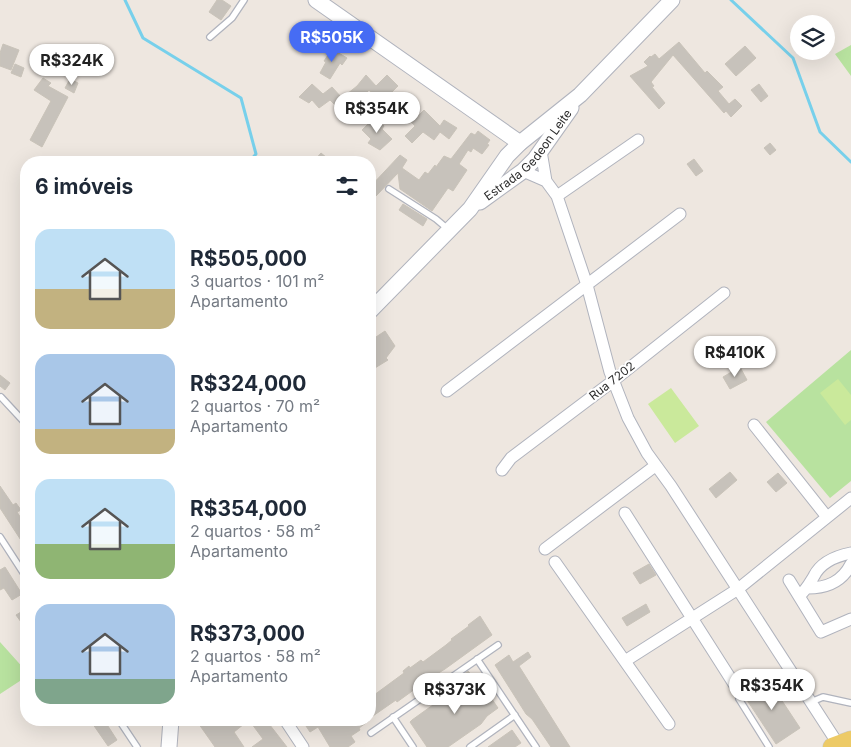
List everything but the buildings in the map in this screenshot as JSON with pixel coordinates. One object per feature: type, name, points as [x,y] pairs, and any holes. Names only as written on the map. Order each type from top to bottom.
[{"type":"main road","points":[[316,0],[526,139],[537,138],[541,151]]},
{"type":"main road","name":"Estrada Gedeon Leite","points":[[376,305],[470,209],[507,156],[580,95],[672,0]]},
{"type":"main road","name":"Estrada Gedeon Leite","points":[[470,209],[523,172],[536,159],[580,95]]},
{"type":"main road","points":[[507,156],[513,166],[523,172]]},
{"type":"main road","points":[[169,747],[171,726]]},
{"type":"street","points":[[558,196],[638,140]]},
{"type":"street","points":[[541,151],[546,181],[558,196],[587,285],[613,381],[628,418],[655,466],[671,486],[811,702],[844,745]]},
{"type":"street","points":[[523,172],[546,181]]},
{"type":"street","points":[[448,392],[680,214]]},
{"type":"street","name":"Rua 7202","points":[[502,470],[511,458],[613,381],[724,293]]},
{"type":"street","points":[[754,425],[827,517]]},
{"type":"street","points":[[545,549],[655,466]]},
{"type":"street","points":[[625,661],[738,588],[851,498]]},
{"type":"street","points":[[625,513],[734,684]]},
{"type":"street","points":[[803,592],[814,574],[825,563],[839,555],[851,553]]},
{"type":"street","points":[[555,562],[669,724]]},
{"type":"street","points":[[803,592],[822,588],[836,582],[847,573],[851,564]]},
{"type":"street","points":[[789,580],[803,592],[821,632],[851,619]]},
{"type":"street","points":[[289,726],[303,747]]},
{"type":"lane","points":[[210,37],[232,18],[244,0]]},
{"type":"lane","points":[[389,189],[450,230]]},
{"type":"lane","points":[[1,397],[20,418]]},
{"type":"lane","points":[[0,537],[20,568]]},
{"type":"lane","points":[[371,733],[498,645]]},
{"type":"lane","points":[[477,660],[536,747]]},
{"type":"lane","points":[[811,702],[824,697],[851,703]]},
{"type":"lane","points":[[739,698],[769,747]]},
{"type":"lane","points":[[470,747],[515,715]]},
{"type":"lane","points":[[393,717],[414,747]]},
{"type":"lane","points":[[123,726],[137,747]]},
{"type":"green space","points":[[851,45],[851,76],[835,54]]},
{"type":"green space","points":[[851,350],[851,481],[830,498],[766,422]]},
{"type":"green space","points":[[838,379],[851,395],[851,420],[845,425],[820,393]]},
{"type":"green space","points":[[671,388],[699,426],[675,443],[648,404]]},
{"type":"green space","points":[[0,642],[20,664],[20,681],[0,694]]},
{"type":"waterway","points":[[125,0],[143,38],[241,98],[256,154],[254,156]]},
{"type":"waterway","points":[[731,0],[793,58],[820,132],[851,162]]}]
